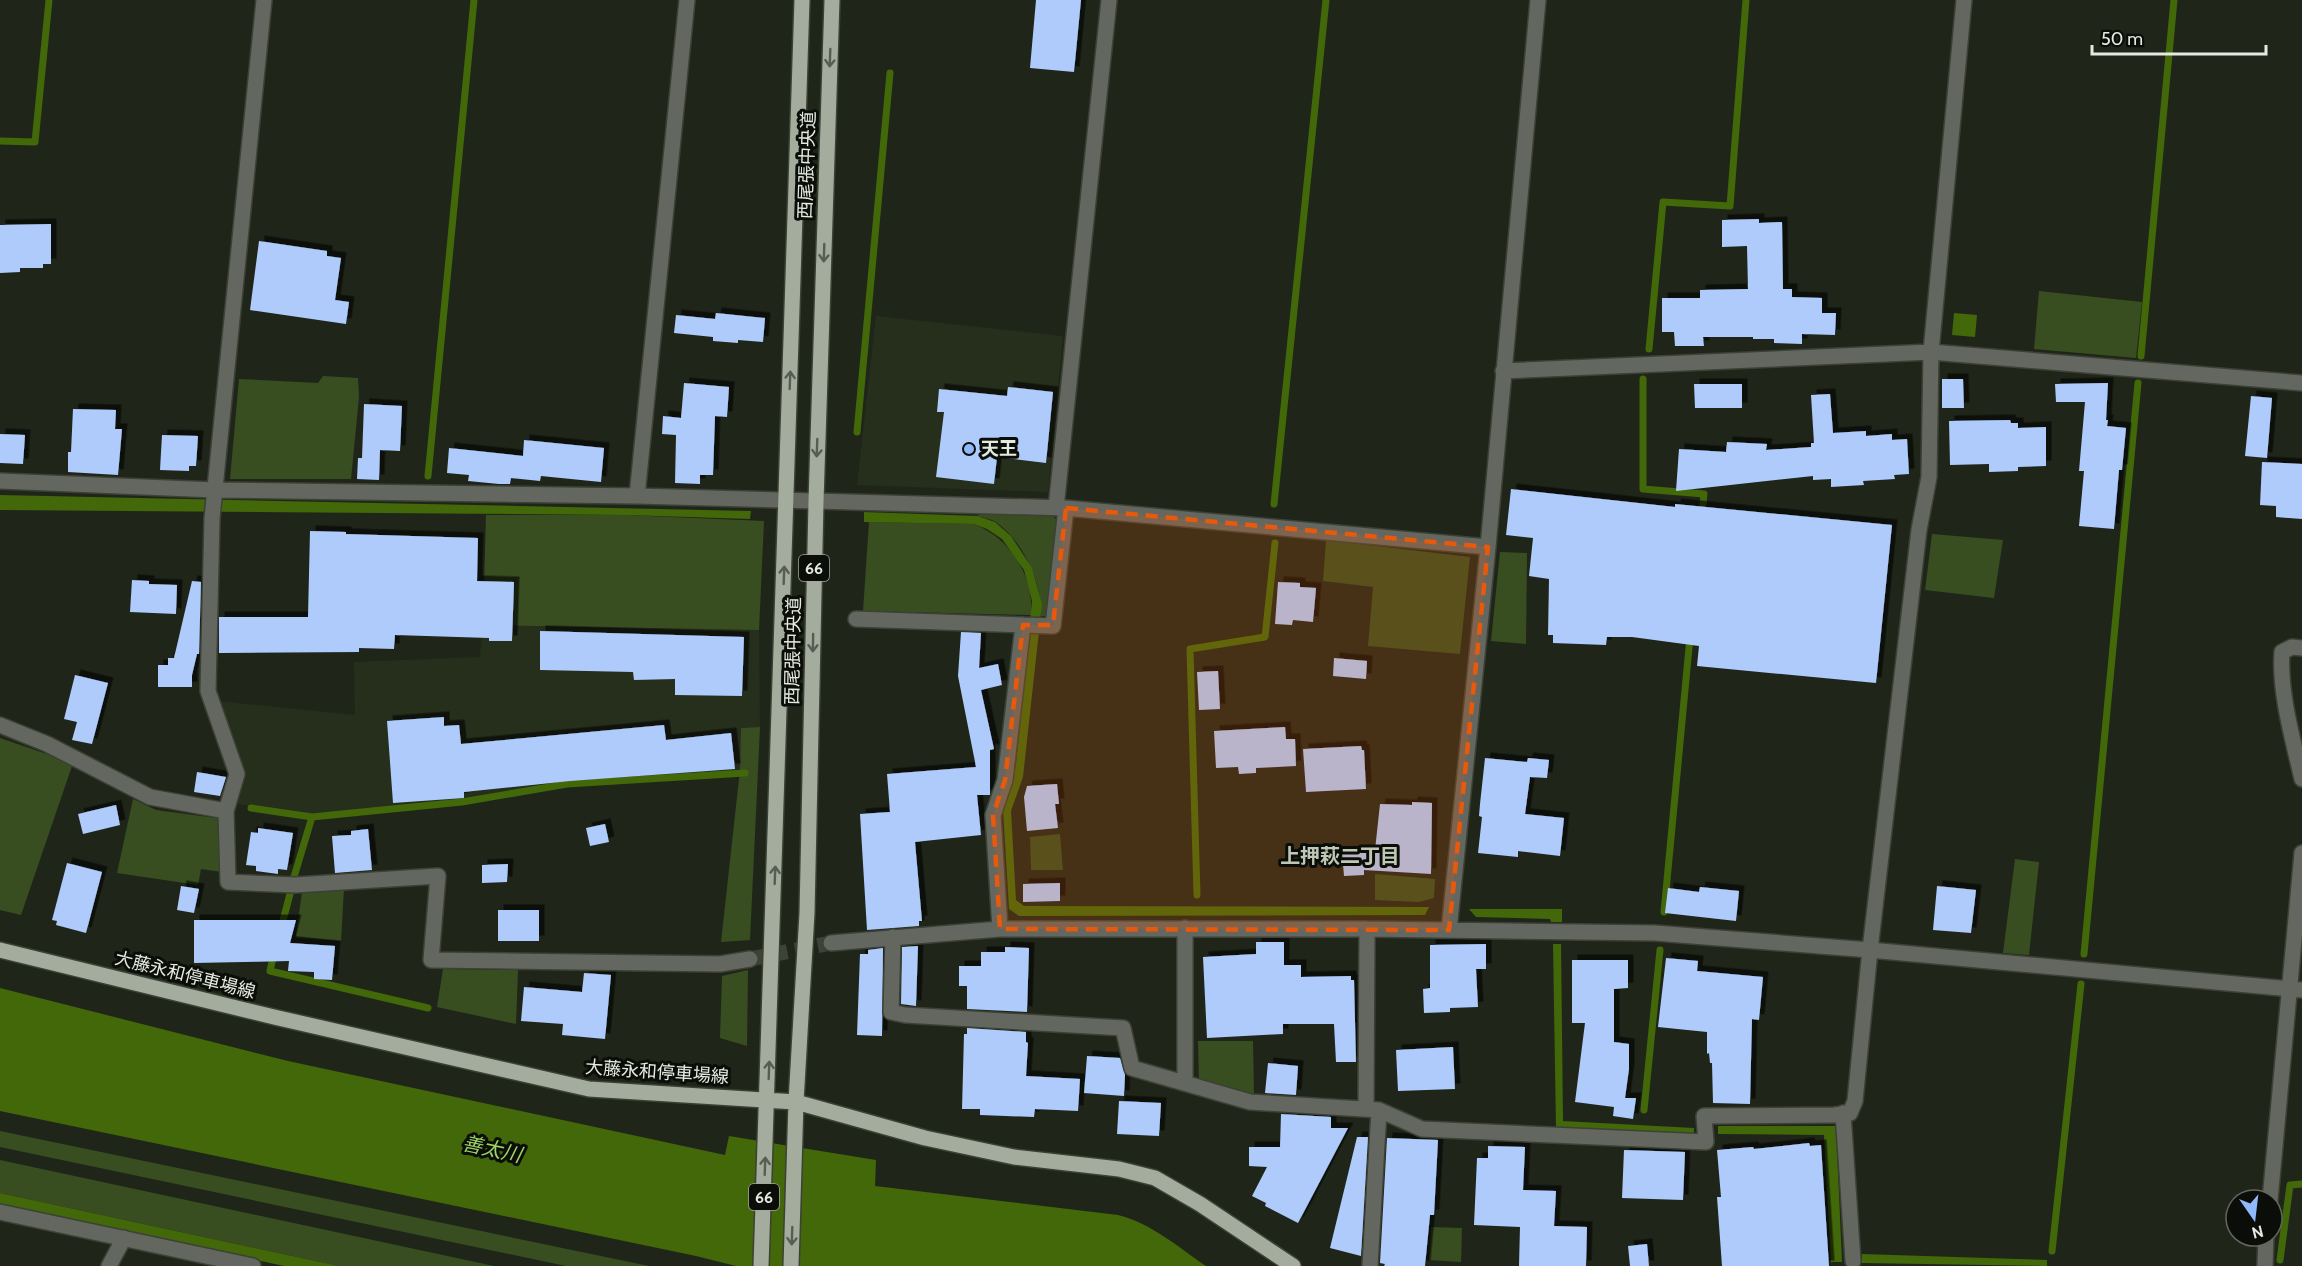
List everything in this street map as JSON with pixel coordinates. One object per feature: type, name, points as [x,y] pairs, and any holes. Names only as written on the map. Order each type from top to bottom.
[{"type":"main road","name":"西尾張中央道","points":[[761,1266],[802,0]]},
{"type":"main road","name":"西尾張中央道","points":[[791,1266],[796,1102],[807,913],[816,502],[832,0]]},
{"type":"main road","name":"大藤永和停車場線","points":[[0,950],[274,1017],[589,1089],[796,1102],[925,1138],[1014,1156],[1119,1169],[1155,1178],[1200,1204],[1293,1266]]},
{"type":"street","points":[[264,0],[212,518],[208,691],[237,774],[226,811],[228,882],[296,885],[438,876],[431,960],[720,964],[750,959]]},
{"type":"street","points":[[637,496],[687,0]]},
{"type":"street","points":[[856,619],[1053,626],[1061,508],[1109,0]]},
{"type":"street","points":[[1449,930],[1488,547],[1538,0]]},
{"type":"street","points":[[893,937],[891,1012],[905,1015],[1123,1028],[1132,1068],[1250,1102],[1372,1110],[1422,1129],[1706,1142],[1704,1116],[1850,1113],[1855,1101],[1918,530],[1929,477],[1930,352],[1964,0]]},
{"type":"street","points":[[1503,371],[1930,352],[2302,383]]},
{"type":"street","points":[[0,481],[214,493],[637,496],[1061,508],[1488,547]]},
{"type":"street","points":[[1000,930],[993,815],[1005,780],[1025,625]]},
{"type":"street","points":[[2302,648],[2292,647],[2282,652],[2281,666],[2290,728],[2302,779]]},
{"type":"street","points":[[0,725],[47,744],[150,797],[226,811]]},
{"type":"street","points":[[2271,1188],[2296,989],[2302,853]]},
{"type":"street","points":[[831,943],[1000,930],[1185,928],[1655,933],[2296,989]]},
{"type":"street","points":[[1185,928],[1185,1082]]},
{"type":"street","points":[[1367,929],[1372,1110],[1370,1266]]},
{"type":"street","points":[[1843,1113],[1853,1261]]},
{"type":"street","points":[[0,1212],[253,1266]]},
{"type":"street","points":[[109,1266],[124,1238]]},
{"type":"street","points":[[2265,1266],[2266,1248]]},
{"type":"highlighted area","points":[[1066,508],[1488,547],[1449,930],[1000,929],[993,815],[1005,780],[1023,625],[1053,625]]},
{"type":"shaded area","points":[[2039,291],[2142,302],[2136,358],[2034,349]]},
{"type":"shaded area","points":[[876,316],[1063,336],[1048,492],[857,485]]},
{"type":"shaded area","points":[[323,376],[358,378],[359,397],[351,479],[230,479],[239,379],[318,383]]},
{"type":"shaded area","points":[[980,512],[1052,515],[1058,521],[1048,616],[1041,616],[1039,590],[1023,552],[1006,530],[990,519],[978,516]]},
{"type":"shaded area","points":[[486,515],[625,515],[764,521],[759,630],[483,625]]},
{"type":"shaded area","points":[[869,522],[974,524],[987,531],[999,539],[1018,560],[1029,586],[1031,615],[863,611]]},
{"type":"shaded area","points":[[1932,534],[2003,540],[1994,598],[1925,590]]},
{"type":"shaded area","points":[[1326,540],[1470,557],[1460,654],[1368,646],[1373,587],[1323,581]]},
{"type":"shaded area","points":[[1500,552],[1527,553],[1526,644],[1491,641]]},
{"type":"shaded area","points":[[483,625],[759,630],[760,727],[741,728],[740,771],[567,782],[463,800],[313,814],[237,804],[244,772],[217,701],[355,715],[354,662],[480,657]]},
{"type":"shaded area","points":[[760,727],[750,940],[721,942],[740,770],[741,728]]},
{"type":"shaded area","points":[[0,738],[73,763],[21,915],[0,910]]},
{"type":"shaded area","points":[[133,799],[156,810],[224,819],[222,872],[201,869],[198,885],[117,873]]},
{"type":"shaded area","points":[[1060,834],[1063,870],[1031,870],[1030,837]]},
{"type":"shaded area","points":[[2015,859],[2039,862],[2029,955],[2003,953]]},
{"type":"shaded area","points":[[1375,874],[1435,879],[1434,898],[1419,902],[1375,900]]},
{"type":"shaded area","points":[[344,888],[341,941],[296,936],[302,892]]},
{"type":"shaded area","points":[[443,969],[518,970],[516,1024],[437,1007]]},
{"type":"shaded area","points":[[748,970],[747,1046],[720,1038],[722,976]]},
{"type":"shaded area","points":[[1198,1041],[1253,1041],[1254,1097],[1199,1083]]},
{"type":"shaded area","points":[[0,1131],[649,1266],[566,1266],[0,1147]]},
{"type":"shaded area","points":[[0,1160],[494,1266],[339,1266],[0,1193]]},
{"type":"shaded area","points":[[1431,1227],[1462,1228],[1461,1262],[1429,1260]]},
{"type":"water","points":[[1954,313],[1977,315],[1975,337],[1952,335]]},
{"type":"water","points":[[0,495],[751,511],[750,519],[625,515],[0,510]]},
{"type":"water","points":[[864,512],[978,516],[995,522],[1011,536],[1032,568],[1042,604],[1023,777],[1011,811],[1016,900],[1024,906],[1429,907],[1425,915],[1019,916],[1009,909],[1003,810],[1016,764],[1032,601],[1024,570],[1002,539],[974,524],[864,522]]},
{"type":"water","points":[[1469,909],[1562,909],[1562,922],[1551,922],[1550,919],[1476,917]]},
{"type":"water","points":[[1553,944],[1561,944],[1563,1121],[1694,1128],[1694,1134],[1556,1129]]},
{"type":"water","name":"善太川","points":[[0,988],[288,1061],[725,1155],[729,1136],[876,1160],[875,1186],[1118,1215],[1153,1230],[1206,1266],[736,1266],[0,1111]]},
{"type":"water","points":[[1718,1126],[1836,1126],[1842,1262],[1831,1262],[1824,1135],[1718,1134]]},
{"type":"water","points":[[0,1193],[339,1266],[284,1266],[0,1205]]},
{"type":"water","points":[[1862,1254],[2047,1260],[2047,1266],[1862,1263]]},
{"type":"building","points":[[1036,0],[1081,0],[1074,72],[1030,68]]},
{"type":"building","points":[[1759,219],[1759,223],[1782,222],[1783,289],[1792,289],[1792,297],[1822,298],[1822,313],[1836,313],[1835,335],[1802,334],[1802,344],[1774,343],[1774,339],[1753,339],[1753,337],[1703,337],[1704,346],[1675,346],[1674,332],[1662,332],[1662,298],[1700,298],[1700,290],[1748,289],[1747,246],[1722,247],[1722,220]]},
{"type":"building","points":[[51,224],[51,264],[43,264],[43,268],[20,268],[20,272],[0,273],[0,225]]},
{"type":"building","points":[[259,241],[327,251],[327,256],[341,258],[335,300],[349,302],[346,324],[250,310]]},
{"type":"building","points":[[716,313],[765,318],[763,342],[713,341],[713,337],[674,333],[676,315],[715,319]]},
{"type":"building","points":[[1942,379],[1963,379],[1964,408],[1942,408]]},
{"type":"building","points":[[684,383],[729,387],[727,417],[715,416],[713,475],[700,475],[700,484],[675,483],[676,435],[662,434],[663,416],[681,418]]},
{"type":"building","points":[[2108,383],[2107,426],[2126,428],[2122,470],[2119,470],[2114,529],[2079,526],[2084,471],[2079,471],[2085,402],[2056,402],[2055,384]]},
{"type":"building","points":[[1694,384],[1742,384],[1742,408],[1695,408]]},
{"type":"building","points":[[1008,387],[1053,392],[1046,463],[997,457],[994,484],[936,477],[944,412],[937,412],[939,389],[1007,396]]},
{"type":"building","points":[[1830,394],[1833,433],[1866,431],[1866,436],[1892,434],[1892,440],[1907,439],[1909,474],[1894,475],[1895,479],[1863,481],[1864,485],[1831,487],[1831,479],[1813,480],[1813,476],[1676,491],[1679,449],[1726,452],[1727,442],[1767,444],[1766,450],[1811,447],[1811,443],[1814,443],[1811,395]]},
{"type":"building","points":[[2251,396],[2272,398],[2267,458],[2245,456]]},
{"type":"building","points":[[364,404],[402,406],[400,451],[380,450],[379,480],[357,479],[358,458],[362,458]]},
{"type":"building","points":[[73,409],[116,410],[115,429],[122,429],[118,475],[68,472]]},
{"type":"building","points":[[2010,420],[2011,423],[2018,423],[2018,428],[2046,427],[2046,466],[2018,467],[2018,471],[1989,472],[1989,464],[1950,465],[1949,421]]},
{"type":"building","points":[[0,434],[25,435],[23,464],[0,463]]},
{"type":"building","points":[[162,435],[198,436],[196,466],[189,466],[189,471],[160,470]]},
{"type":"building","points":[[524,440],[604,448],[601,482],[541,476],[540,481],[511,478],[510,484],[499,484],[468,481],[469,475],[447,473],[449,448],[523,456]]},
{"type":"building","points":[[2262,462],[2302,464],[2302,519],[2276,517],[2276,506],[2260,505]]},
{"type":"building","points":[[1511,489],[1675,507],[1675,504],[1892,525],[1876,683],[1697,666],[1699,646],[1632,637],[1607,637],[1606,645],[1553,643],[1553,635],[1548,635],[1549,579],[1529,576],[1533,538],[1506,535]]},
{"type":"building","points":[[310,531],[478,538],[477,581],[514,582],[512,641],[489,641],[489,638],[395,635],[394,649],[359,648],[359,652],[219,653],[219,617],[308,617]]},
{"type":"building","points":[[132,580],[149,581],[149,584],[177,585],[176,614],[130,612]]},
{"type":"building","points":[[192,581],[201,582],[199,654],[197,654],[192,675],[192,687],[158,687],[158,665],[168,665],[168,658],[174,658]]},
{"type":"building","points":[[1278,582],[1300,583],[1300,587],[1316,588],[1313,622],[1293,620],[1292,625],[1275,624]]},
{"type":"building","points":[[540,631],[744,637],[742,696],[675,695],[675,679],[634,680],[633,672],[540,670]]},
{"type":"building","points":[[961,632],[981,633],[979,668],[998,664],[1002,685],[981,690],[994,749],[990,750],[990,795],[977,795],[981,835],[915,842],[922,921],[919,921],[919,926],[867,930],[860,814],[890,812],[887,774],[976,767],[958,676]]},
{"type":"building","points":[[1334,658],[1367,661],[1366,679],[1333,676]]},
{"type":"building","points":[[1218,671],[1220,709],[1199,710],[1197,672]]},
{"type":"building","points":[[75,675],[108,683],[92,744],[72,740],[77,722],[64,719]]},
{"type":"building","points":[[444,717],[444,726],[459,725],[461,744],[664,725],[666,740],[731,733],[735,769],[570,781],[464,792],[464,798],[393,803],[387,721]]},
{"type":"building","points":[[1285,727],[1286,739],[1295,739],[1296,766],[1256,768],[1256,773],[1239,774],[1238,767],[1216,768],[1214,731]]},
{"type":"building","points":[[1361,746],[1364,750],[1366,789],[1306,792],[1303,749]]},
{"type":"building","points":[[1485,758],[1527,762],[1528,758],[1549,760],[1547,778],[1530,777],[1525,814],[1564,818],[1560,856],[1518,851],[1518,857],[1478,853]]},
{"type":"building","points":[[197,772],[226,777],[220,796],[194,792]]},
{"type":"building","points":[[1057,784],[1059,804],[1055,804],[1058,828],[1027,831],[1024,797],[1027,786]]},
{"type":"building","points":[[1412,802],[1432,803],[1431,874],[1364,870],[1364,875],[1344,876],[1342,852],[1375,850],[1380,804],[1412,805]]},
{"type":"building","points":[[116,805],[120,825],[83,834],[78,814]]},
{"type":"building","points":[[605,824],[609,842],[590,846],[586,828]]},
{"type":"building","points":[[258,828],[293,833],[287,870],[278,869],[278,874],[256,871],[256,866],[246,865],[251,832],[258,833]]},
{"type":"building","points":[[368,829],[372,870],[335,873],[332,836],[351,835],[351,831]]},
{"type":"building","points":[[67,863],[102,872],[86,933],[56,925],[57,921],[52,920]]},
{"type":"building","points":[[508,864],[507,882],[482,883],[482,865]]},
{"type":"building","points":[[1060,883],[1060,901],[1023,902],[1023,884]]},
{"type":"building","points":[[181,886],[199,889],[194,913],[177,910]]},
{"type":"building","points":[[1937,886],[1976,890],[1971,933],[1933,930]]},
{"type":"building","points":[[1700,887],[1739,891],[1736,921],[1665,913],[1668,888],[1699,892]]},
{"type":"building","points":[[498,910],[539,910],[539,941],[498,941]]},
{"type":"building","points":[[194,920],[296,920],[290,943],[335,946],[332,980],[314,979],[314,972],[288,971],[289,961],[194,963]]},
{"type":"building","points":[[1256,942],[1284,942],[1284,965],[1301,965],[1301,977],[1351,976],[1351,980],[1354,980],[1356,1062],[1336,1062],[1334,1024],[1283,1024],[1283,1034],[1207,1038],[1203,957],[1256,954]]},
{"type":"building","points":[[1486,944],[1486,969],[1476,969],[1478,1007],[1450,1008],[1450,1012],[1424,1013],[1423,989],[1430,988],[1430,945]]},
{"type":"building","points":[[918,946],[916,1006],[901,1004],[902,947]]},
{"type":"building","points":[[1005,947],[1029,948],[1027,1012],[967,1009],[967,986],[959,986],[959,966],[981,966],[981,952],[1005,952]]},
{"type":"building","points":[[883,948],[882,1036],[857,1035],[860,954],[868,954],[868,950]]},
{"type":"building","points":[[1666,958],[1698,961],[1697,971],[1763,977],[1759,1020],[1752,1019],[1750,1104],[1713,1103],[1712,1063],[1710,1063],[1709,1053],[1707,1054],[1707,1032],[1658,1027]]},
{"type":"building","points":[[1572,960],[1628,960],[1628,988],[1614,989],[1614,1042],[1629,1044],[1629,1069],[1625,1098],[1636,1098],[1633,1119],[1613,1116],[1614,1107],[1575,1102],[1585,1023],[1572,1023]]},
{"type":"building","points":[[584,973],[611,975],[605,1039],[562,1035],[563,1024],[521,1021],[524,987],[582,992]]},
{"type":"building","points":[[967,1028],[1026,1032],[1028,1043],[1026,1076],[1080,1079],[1078,1111],[1035,1109],[1034,1117],[980,1115],[980,1109],[962,1109],[964,1034],[967,1034]]},
{"type":"building","points":[[1453,1047],[1455,1089],[1398,1091],[1396,1050]]},
{"type":"building","points":[[1087,1056],[1120,1058],[1125,1075],[1124,1096],[1084,1093]]},
{"type":"building","points":[[1268,1063],[1298,1066],[1296,1095],[1265,1093]]},
{"type":"building","points":[[1119,1101],[1161,1103],[1159,1136],[1117,1134]]},
{"type":"building","points":[[1281,1114],[1331,1117],[1331,1128],[1348,1128],[1298,1223],[1265,1206],[1266,1203],[1252,1196],[1267,1167],[1249,1166],[1249,1147],[1280,1147]]},
{"type":"building","points":[[1357,1137],[1368,1137],[1361,1256],[1330,1248]]},
{"type":"building","points":[[1387,1138],[1438,1140],[1434,1215],[1430,1215],[1425,1266],[1384,1266],[1385,1264],[1380,1263]]},
{"type":"building","points":[[1809,1143],[1810,1146],[1821,1145],[1829,1266],[1722,1266],[1717,1197],[1721,1197],[1717,1150],[1753,1147],[1754,1149]]},
{"type":"building","points":[[1488,1146],[1525,1147],[1523,1190],[1556,1191],[1554,1226],[1587,1227],[1586,1266],[1519,1266],[1520,1227],[1474,1225],[1477,1158],[1488,1158]]},
{"type":"building","points":[[1624,1150],[1685,1152],[1683,1200],[1622,1198]]},
{"type":"building","points":[[1647,1244],[1649,1266],[1630,1266],[1628,1246]]},
{"type":"waterway","points":[[0,141],[35,142],[49,0]]},
{"type":"waterway","points":[[428,476],[474,0]]},
{"type":"waterway","points":[[1274,504],[1326,0]]},
{"type":"waterway","points":[[1649,349],[1663,202],[1730,206],[1746,0]]},
{"type":"waterway","points":[[2141,356],[2174,0]]},
{"type":"waterway","points":[[857,432],[890,73]]},
{"type":"waterway","points":[[1643,379],[1643,489],[1704,494],[1702,515]]},
{"type":"waterway","points":[[2084,954],[2138,383]]},
{"type":"waterway","points":[[1197,895],[1190,649],[1265,637],[1275,543]]},
{"type":"waterway","points":[[1664,912],[1690,637]]},
{"type":"waterway","points":[[251,808],[312,817],[462,802],[567,784],[745,773]]},
{"type":"waterway","points":[[294,877],[312,817]]},
{"type":"waterway","points":[[281,928],[290,894]]},
{"type":"waterway","points":[[1644,1110],[1660,950]]},
{"type":"waterway","points":[[274,953],[270,971],[428,1008]]},
{"type":"waterway","points":[[2052,1251],[2081,984]]},
{"type":"waterway","points":[[2280,1260],[2290,1185],[2302,1184]]},
{"type":"tunnel","points":[[750,959],[831,943]]},
{"type":"place","name":"天王","points":[[969,449]]},
{"type":"district","name":"上押萩二丁目","points":[[1340,856]]}]
